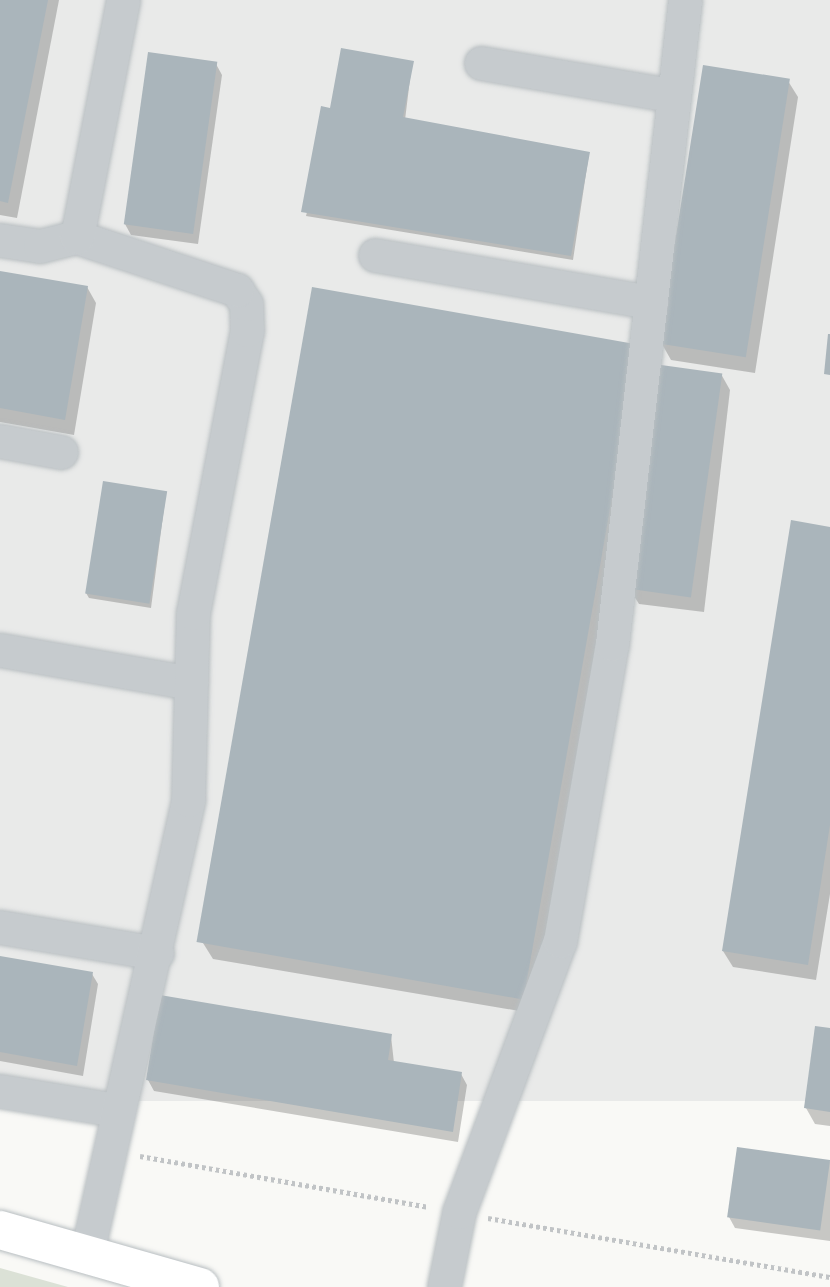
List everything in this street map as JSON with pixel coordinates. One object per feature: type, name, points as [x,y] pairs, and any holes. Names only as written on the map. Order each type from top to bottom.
[{"type":"main road","points":[[0,1230],[200,1287]]},
{"type":"lane","points":[[77,237],[123,0]]},
{"type":"lane","points":[[444,1287],[459,1212],[560,941],[612,644],[651,302],[670,94],[685,0]]},
{"type":"lane","points":[[481,62],[670,94]]},
{"type":"lane","points":[[0,240],[40,246],[77,237],[219,281],[246,304],[247,330],[193,613],[188,800],[136,1055],[116,1110],[87,1253]]},
{"type":"lane","points":[[375,255],[651,302]]},
{"type":"lane","points":[[0,441],[61,452]]},
{"type":"lane","points":[[0,650],[191,682]]},
{"type":"lane","points":[[0,927],[157,953]]},
{"type":"lane","points":[[0,1091],[116,1110]]},
{"type":"shaded area","points":[[0,0],[830,0],[830,1101],[0,1101]]},
{"type":"shaded area","points":[[0,1268],[68,1287],[0,1287]]},
{"type":"building","points":[[0,0],[48,0],[8,203],[0,201]]},
{"type":"building","points":[[341,48],[414,61],[403,117],[590,152],[571,256],[301,212],[321,106],[330,108]]},
{"type":"building","points":[[148,52],[217,62],[193,234],[124,224]]},
{"type":"building","points":[[703,65],[790,79],[746,357],[659,344]]},
{"type":"building","points":[[0,271],[88,286],[65,420],[0,408]]},
{"type":"building","points":[[312,287],[639,345],[523,1000],[197,942]]},
{"type":"building","points":[[830,334],[830,375],[824,374]]},
{"type":"building","points":[[654,364],[722,374],[691,597],[623,588]]},
{"type":"building","points":[[103,481],[167,491],[149,604],[85,594]]},
{"type":"building","points":[[791,520],[830,527],[830,825],[808,965],[722,951]]},
{"type":"building","points":[[0,956],[93,972],[77,1066],[0,1052]]},
{"type":"building","points":[[160,995],[392,1034],[388,1060],[462,1072],[453,1132],[146,1080]]},
{"type":"building","points":[[815,1026],[830,1028],[830,1112],[804,1108]]},
{"type":"building","points":[[737,1147],[830,1160],[820,1230],[727,1217]]}]
